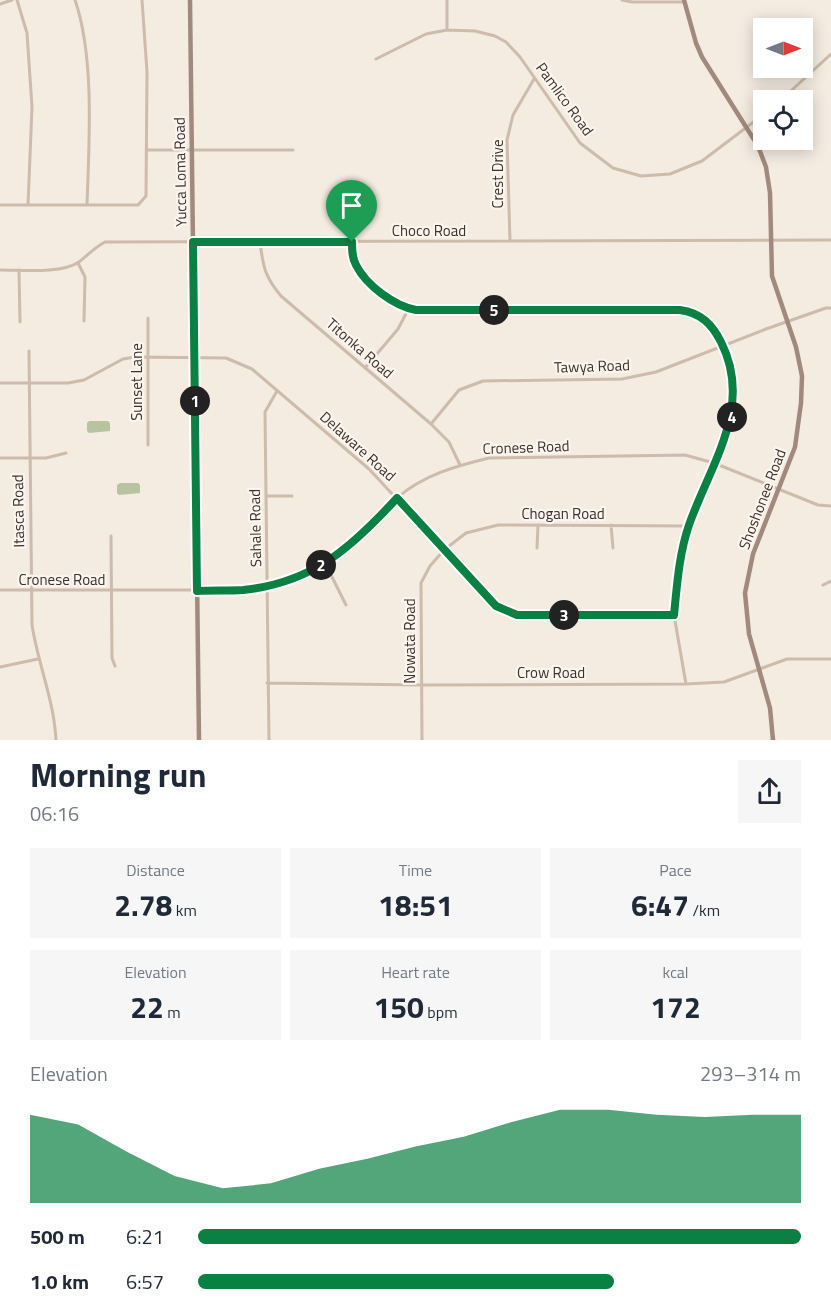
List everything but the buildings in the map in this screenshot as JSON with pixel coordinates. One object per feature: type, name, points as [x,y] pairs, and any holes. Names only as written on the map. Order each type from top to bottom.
[{"type":"street","points":[[0,4],[12,0]]},
{"type":"street","points":[[17,0],[27,33],[32,106],[28,206]]},
{"type":"street","points":[[75,0],[81,16],[87,56],[89,145],[87,205]]},
{"type":"street","points":[[0,206],[138,205],[146,196],[147,72],[142,0]]},
{"type":"street","name":"Yucca Loma Road","points":[[190,0],[199,740]]},
{"type":"street","points":[[447,0],[447,30]]},
{"type":"street","points":[[622,0],[632,2],[684,1]]},
{"type":"street","name":"Shoshonee Road","points":[[684,1],[702,57],[762,156],[768,176],[772,276],[796,347],[802,376],[795,447],[753,554],[745,593],[748,634],[770,708],[773,740]]},
{"type":"street","name":"Pamlico Road","points":[[376,59],[426,34],[447,30],[476,31],[495,36],[506,42],[520,57],[580,143],[613,168],[641,176],[669,174],[702,161],[753,122]]},
{"type":"street","points":[[792,90],[831,54]]},
{"type":"street","name":"Crest Drive","points":[[510,241],[507,140],[513,115],[535,78]]},
{"type":"street","points":[[147,150],[293,150]]},
{"type":"street","name":"Choco Road","points":[[0,270],[66,268],[105,242],[831,240]]},
{"type":"street","name":"Titonka Road","points":[[260,242],[262,267],[268,281],[275,289],[431,424],[449,442],[460,465]]},
{"type":"street","points":[[352,242],[352,255],[361,273],[387,296],[409,308],[426,310],[680,310],[695,314],[707,321],[724,347],[733,384],[732,416],[688,526],[679,569],[674,615],[686,684]]},
{"type":"street","points":[[78,262],[85,277],[84,321]]},
{"type":"street","points":[[19,270],[20,322]]},
{"type":"street","points":[[365,368],[398,329],[409,308]]},
{"type":"street","name":"Tawya Road","points":[[431,424],[459,390],[483,381],[622,379],[656,372],[787,321],[831,308]]},
{"type":"street","name":"Sunset Lane","points":[[148,318],[148,445]]},
{"type":"street","name":"Itasca Road","points":[[29,351],[32,626],[53,712],[56,740]]},
{"type":"street","name":"Delaware Road","points":[[0,383],[69,383],[84,380],[123,359],[194,356],[226,358],[252,369],[369,470],[496,606],[517,615],[674,615]]},
{"type":"street","name":"Sahale Road","points":[[269,740],[265,412],[277,391]]},
{"type":"street","points":[[0,458],[57,456],[66,453]]},
{"type":"street","name":"Cronese Road","points":[[0,590],[197,591],[243,590],[267,585],[297,576],[338,556],[364,534],[397,498],[421,480],[460,465],[489,458],[685,455],[714,463],[818,505],[831,506]]},
{"type":"street","points":[[266,496],[292,496]]},
{"type":"street","name":"Chogan Road","points":[[444,550],[466,533],[498,525],[688,526]]},
{"type":"street","points":[[537,548],[538,525]]},
{"type":"street","points":[[611,525],[613,548]]},
{"type":"street","points":[[111,536],[112,657],[115,666]]},
{"type":"street","name":"Nowata Road","points":[[422,740],[421,583],[430,566],[444,550]]},
{"type":"street","points":[[325,563],[346,605]]},
{"type":"street","points":[[823,585],[831,581]]},
{"type":"street","points":[[0,667],[38,658]]},
{"type":"street","name":"Crow Road","points":[[267,683],[686,684],[724,682],[788,660],[831,659]]},
{"type":"green space","points":[[89,421],[108,421],[110,431],[89,433],[87,423]]},
{"type":"green space","points":[[138,483],[140,493],[119,495],[117,485]]},
{"type":"route","points":[[193,242],[352,242],[352,255],[361,273],[387,296],[409,308],[426,310],[680,310],[688,311],[707,321],[724,347],[730,366],[733,384],[732,416],[688,526],[679,569],[674,615],[517,615],[496,606],[397,498],[364,534],[338,556],[325,563],[297,576],[267,585],[243,590],[197,591],[193,242]]}]
